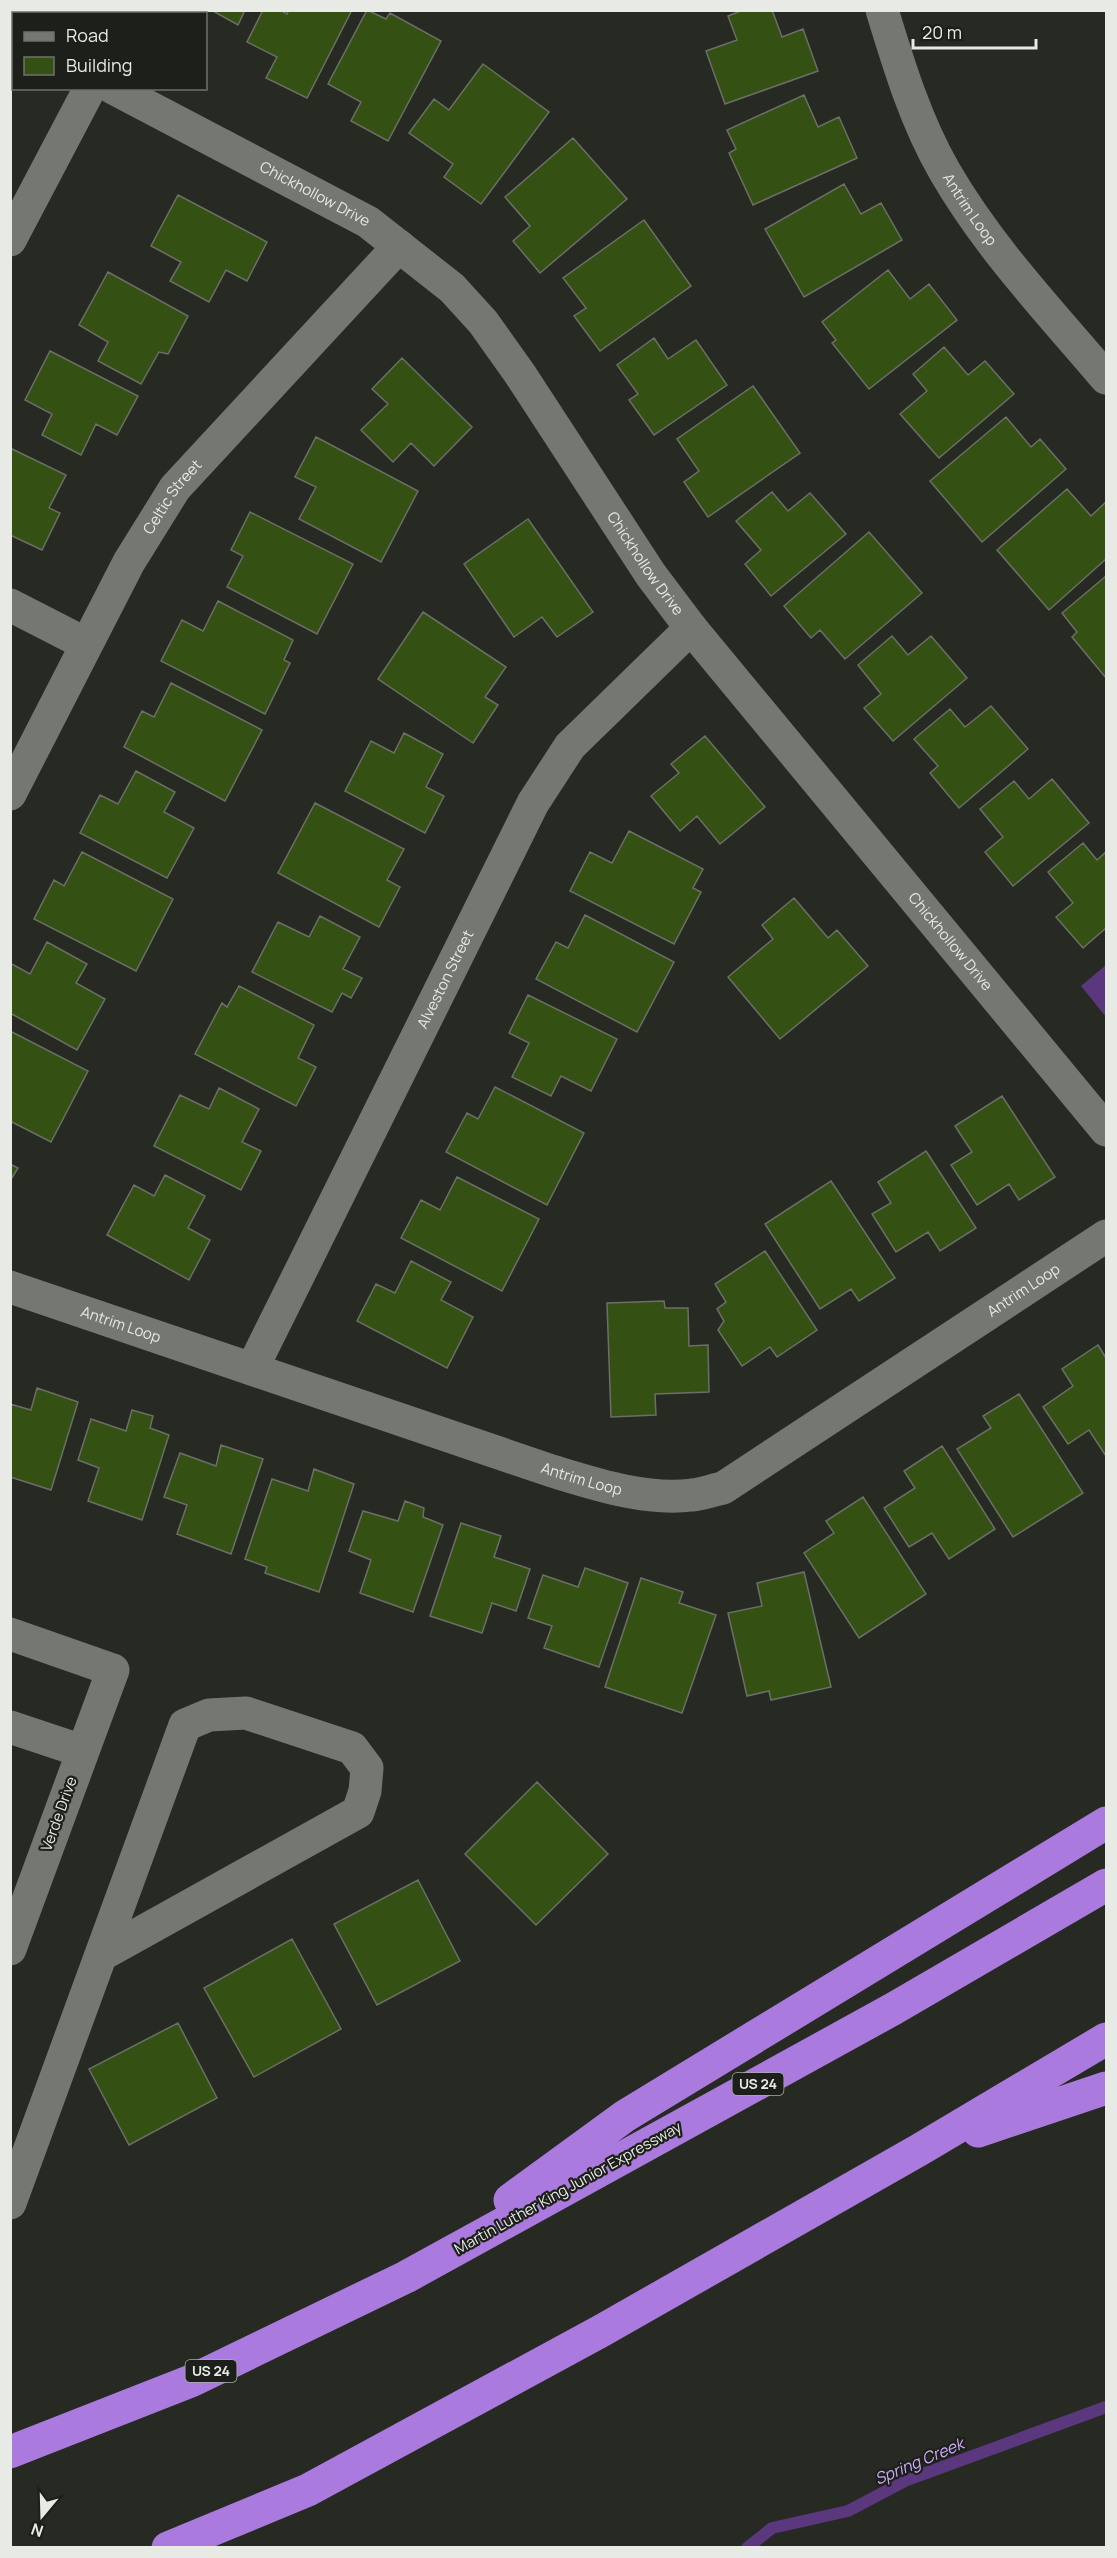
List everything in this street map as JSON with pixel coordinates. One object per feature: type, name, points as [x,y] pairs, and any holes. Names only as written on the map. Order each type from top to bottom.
[{"type":"highway","points":[[406,2277],[625,2116],[1107,1823]]},
{"type":"highway","name":"Martin Luther King Junior Expressway","points":[[10,2452],[191,2381],[406,2277],[893,2009],[1107,1885]]},
{"type":"highway","points":[[168,2547],[308,2490],[601,2331],[919,2150],[1107,2039]]},
{"type":"highway","points":[[919,2150],[1107,2088]]},
{"type":"street","name":"Antrim Loop","points":[[882,10],[905,85],[945,172],[987,237],[1107,378]]},
{"type":"street","points":[[10,240],[89,90]]},
{"type":"street","name":"Chickhollow Drive","points":[[117,90],[368,222],[452,288],[483,322],[520,374],[651,575],[691,628],[1107,1130]]},
{"type":"street","name":"Celtic Street","points":[[10,794],[129,562],[175,488],[399,246]]},
{"type":"street","points":[[10,605],[86,644]]},
{"type":"street","name":"Alveston Street","points":[[252,1369],[533,803],[570,746],[691,628]]},
{"type":"street","name":"Antrim Loop","points":[[10,1287],[590,1482],[652,1494],[692,1496],[723,1488],[1107,1236]]},
{"type":"street","name":"Verde Drive","points":[[10,1634],[113,1670],[10,1949]]},
{"type":"street","points":[[10,2203],[185,1725],[209,1715],[246,1713],[352,1748],[367,1768],[365,1791],[358,1812],[101,1955]]},
{"type":"street","points":[[10,1727],[82,1751]]},
{"type":"shaded area","points":[[1106,965],[1106,1017],[1081,986]]},
{"type":"building","points":[[164,10],[204,10],[203,12],[167,12]]},
{"type":"building","points":[[211,10],[245,10],[238,25]]},
{"type":"building","points":[[263,10],[280,10],[287,14],[289,10],[352,10],[307,98],[266,78],[277,57],[247,42]]},
{"type":"building","points":[[367,10],[386,19],[390,13],[441,41],[388,141],[351,121],[361,102],[328,84]]},
{"type":"building","points":[[743,10],[772,10],[782,37],[803,29],[818,71],[725,104],[706,51],[737,40],[728,16]]},
{"type":"building","points":[[483,64],[549,112],[481,204],[444,177],[453,164],[409,133],[434,99],[449,110]]},
{"type":"building","points":[[804,95],[818,127],[839,117],[857,158],[753,205],[729,153],[736,149],[727,130]]},
{"type":"building","points":[[573,138],[627,199],[540,273],[513,241],[530,226],[505,197]]},
{"type":"building","points":[[844,184],[861,214],[881,203],[902,240],[804,297],[765,229]]},
{"type":"building","points":[[178,195],[267,242],[247,281],[226,270],[209,302],[170,281],[181,262],[151,246]]},
{"type":"building","points":[[644,220],[691,286],[600,351],[574,316],[586,308],[563,278]]},
{"type":"building","points":[[888,270],[910,299],[929,284],[957,320],[869,389],[832,343],[836,340],[822,322]]},
{"type":"building","points":[[108,272],[188,316],[168,354],[159,352],[141,384],[98,361],[108,342],[79,325]]},
{"type":"building","points":[[654,338],[668,359],[696,340],[727,385],[654,435],[629,400],[638,394],[617,365]]},
{"type":"building","points":[[944,347],[968,375],[985,361],[1014,394],[939,458],[900,414],[927,391],[913,374]]},
{"type":"building","points":[[50,351],[138,396],[117,435],[96,424],[81,455],[42,435],[52,414],[25,400]]},
{"type":"building","points":[[402,358],[472,427],[434,466],[411,443],[393,462],[361,430],[388,404],[372,389]]},
{"type":"building","points":[[753,386],[800,453],[708,517],[684,482],[699,471],[677,439]]},
{"type":"building","points":[[1006,417],[1031,447],[1040,439],[1066,469],[982,542],[930,481]]},
{"type":"building","points":[[316,437],[418,491],[381,562],[299,519],[316,487],[295,477]]},
{"type":"building","points":[[10,448],[66,475],[49,508],[60,513],[42,550],[10,535]]},
{"type":"building","points":[[1067,489],[1091,516],[1106,502],[1106,559],[1049,610],[997,550]]},
{"type":"building","points":[[772,492],[788,511],[810,493],[846,534],[771,596],[745,564],[761,550],[736,521]]},
{"type":"building","points":[[250,512],[353,564],[317,634],[227,587],[243,556],[231,550]]},
{"type":"building","points":[[528,519],[593,612],[557,637],[542,617],[514,637],[464,564]]},
{"type":"building","points":[[869,532],[922,593],[845,659],[820,630],[811,638],[784,606]]},
{"type":"building","points":[[1106,576],[1106,678],[1072,637],[1077,632],[1062,613]]},
{"type":"building","points":[[218,601],[293,640],[284,660],[290,663],[265,714],[161,661],[182,620],[203,631]]},
{"type":"building","points":[[423,612],[506,667],[485,697],[498,705],[473,743],[378,679]]},
{"type":"building","points":[[892,636],[908,655],[931,636],[967,678],[893,741],[864,708],[881,694],[858,665]]},
{"type":"building","points":[[171,683],[262,730],[225,801],[124,747],[142,711],[154,717]]},
{"type":"building","points":[[991,706],[1028,749],[959,808],[930,773],[938,766],[914,739],[950,709],[965,727]]},
{"type":"building","points":[[404,733],[443,754],[426,787],[444,796],[425,833],[345,791],[371,741],[394,753]]},
{"type":"building","points":[[705,736],[765,807],[720,844],[697,816],[680,831],[651,796],[679,773],[671,764]]},
{"type":"building","points":[[136,771],[175,792],[164,812],[194,828],[167,878],[80,833],[100,795],[118,804]]},
{"type":"building","points":[[1052,779],[1089,823],[1013,886],[985,852],[1003,837],[980,809],[1014,781],[1029,799]]},
{"type":"building","points":[[315,803],[404,849],[387,880],[400,887],[379,927],[278,873]]},
{"type":"building","points":[[629,831],[703,869],[693,888],[701,892],[674,944],[570,891],[590,852],[612,863]]},
{"type":"building","points":[[1083,843],[1097,860],[1106,852],[1106,928],[1083,948],[1056,917],[1073,903],[1048,872]]},
{"type":"building","points":[[82,852],[173,899],[136,971],[34,919],[54,880],[64,886]]},
{"type":"building","points":[[794,898],[828,938],[837,930],[868,966],[780,1039],[728,977],[773,939],[762,925]]},
{"type":"building","points":[[585,915],[674,962],[637,1032],[536,979],[556,942],[568,948]]},
{"type":"building","points":[[320,916],[360,937],[343,969],[362,978],[351,998],[342,993],[332,1012],[252,972],[278,922],[309,937]]},
{"type":"building","points":[[47,942],[87,964],[76,983],[105,999],[77,1050],[10,1013],[10,963],[30,974]]},
{"type":"building","points":[[239,986],[314,1025],[298,1058],[316,1067],[296,1106],[195,1054],[222,1003],[227,1007]]},
{"type":"building","points":[[528,995],[617,1039],[591,1091],[561,1076],[551,1096],[512,1077],[529,1043],[509,1033]]},
{"type":"building","points":[[10,1031],[88,1071],[51,1142],[10,1121]]},
{"type":"building","points":[[495,1087],[584,1133],[547,1205],[446,1152],[467,1113],[478,1119]]},
{"type":"building","points":[[219,1088],[259,1109],[242,1142],[261,1151],[241,1190],[154,1146],[180,1095],[209,1109]]},
{"type":"building","points":[[1002,1096],[1055,1177],[1019,1200],[1009,1184],[977,1205],[951,1165],[972,1152],[955,1126]]},
{"type":"building","points":[[926,1151],[976,1228],[940,1251],[928,1232],[896,1252],[872,1214],[891,1203],[878,1182]]},
{"type":"building","points":[[10,1164],[18,1168],[10,1181]]},
{"type":"building","points":[[165,1175],[205,1196],[188,1228],[210,1240],[189,1280],[107,1235],[134,1185],[154,1196]]},
{"type":"building","points":[[457,1177],[539,1219],[502,1291],[401,1238],[421,1200],[440,1210]]},
{"type":"building","points":[[831,1181],[895,1278],[859,1301],[851,1289],[820,1309],[765,1224]]},
{"type":"building","points":[[765,1251],[817,1330],[777,1357],[770,1347],[742,1366],[718,1330],[724,1321],[717,1309],[726,1302],[715,1284]]},
{"type":"building","points":[[411,1261],[451,1282],[441,1300],[473,1317],[447,1368],[357,1321],[376,1284],[395,1293]]},
{"type":"building","points":[[664,1301],[665,1308],[688,1308],[689,1346],[708,1345],[709,1392],[655,1394],[656,1415],[611,1417],[607,1303]]},
{"type":"building","points":[[1098,1345],[1106,1358],[1106,1456],[1089,1430],[1068,1444],[1043,1407],[1073,1386],[1062,1369]]},
{"type":"building","points":[[37,1388],[78,1402],[51,1490],[10,1477],[10,1404],[31,1410]]},
{"type":"building","points":[[1019,1394],[1083,1493],[1013,1537],[957,1449],[991,1428],[983,1416]]},
{"type":"building","points":[[132,1410],[153,1416],[150,1428],[169,1435],[142,1520],[88,1501],[99,1468],[78,1460],[91,1419],[126,1431]]},
{"type":"building","points":[[221,1445],[263,1459],[231,1554],[177,1534],[187,1505],[164,1497],[180,1453],[216,1466]]},
{"type":"building","points":[[942,1446],[995,1529],[949,1559],[932,1533],[909,1547],[884,1508],[915,1488],[904,1471]]},
{"type":"building","points":[[314,1469],[354,1484],[319,1592],[265,1573],[267,1567],[245,1559],[272,1479],[308,1491]]},
{"type":"building","points":[[863,1497],[926,1594],[859,1638],[804,1553],[834,1533],[826,1521]]},
{"type":"building","points":[[405,1501],[424,1508],[423,1517],[443,1525],[413,1612],[360,1593],[371,1560],[349,1551],[363,1511],[398,1521]]},
{"type":"building","points":[[461,1523],[501,1536],[494,1557],[530,1569],[516,1611],[492,1603],[482,1633],[430,1616]]},
{"type":"building","points":[[585,1568],[628,1583],[599,1667],[544,1648],[552,1626],[528,1618],[543,1575],[578,1587]]},
{"type":"building","points":[[804,1572],[831,1687],[771,1700],[769,1691],[747,1696],[728,1613],[762,1606],[757,1583]]},
{"type":"building","points":[[641,1578],[683,1592],[679,1603],[716,1615],[682,1713],[605,1687]]},
{"type":"building","points":[[537,1782],[608,1854],[536,1925],[465,1854]]},
{"type":"building","points":[[418,1880],[460,1961],[377,2005],[334,1924]]},
{"type":"building","points":[[292,1939],[341,2029],[254,2077],[204,1988]]},
{"type":"building","points":[[178,2023],[217,2098],[129,2145],[89,2069]]},
{"type":"waterway","name":"Spring Creek","points":[[747,2548],[772,2528],[848,2511],[907,2480],[1106,2407]]}]
